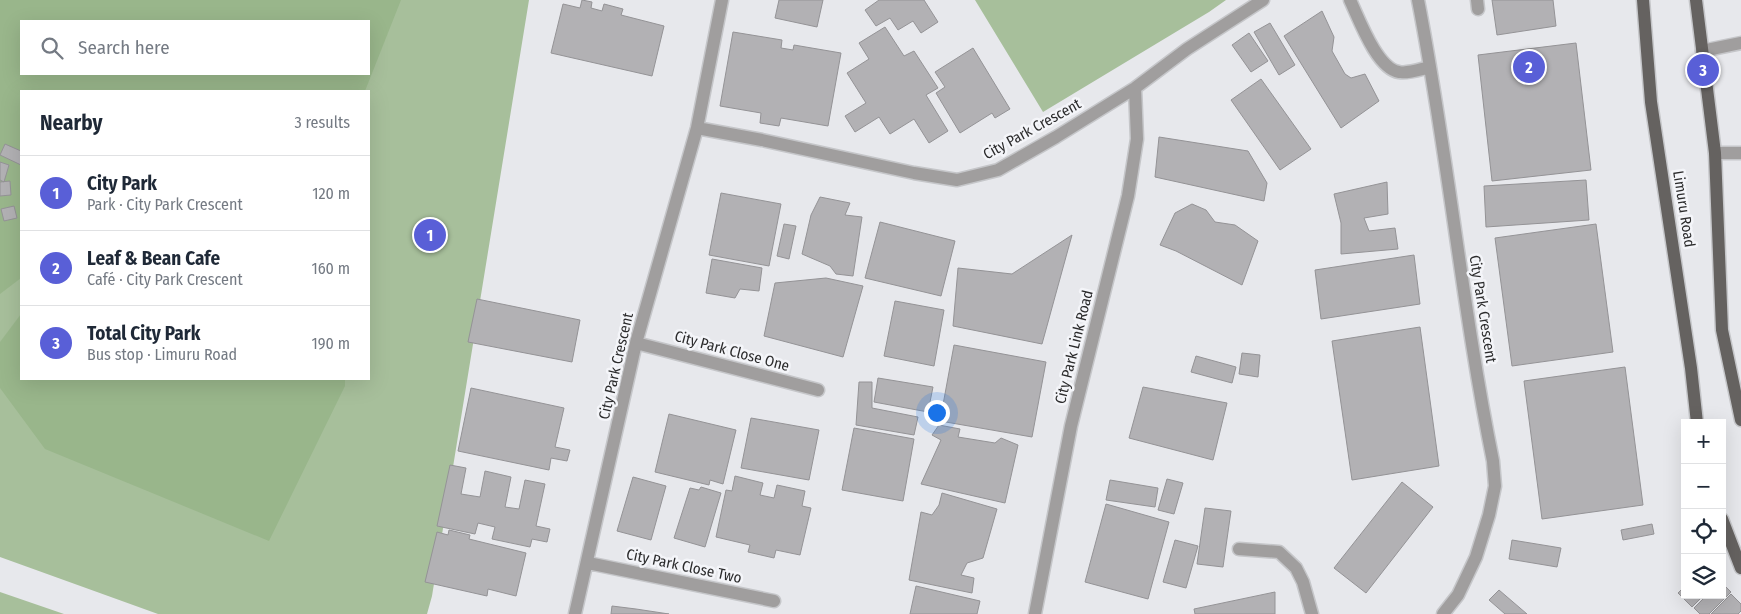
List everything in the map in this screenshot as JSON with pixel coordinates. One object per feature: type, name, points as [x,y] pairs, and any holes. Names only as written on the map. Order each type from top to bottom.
[{"type":"main road","name":"Limuru Road","points":[[1643,0],[1651,102],[1697,419]]},
{"type":"main road","name":"Limuru Road","points":[[1696,0],[1714,153],[1722,330],[1741,420]]},
{"type":"main road","points":[[1726,530],[1741,568]]},
{"type":"street","name":"City Park Crescent","points":[[575,614],[636,343],[697,128],[722,0]]},
{"type":"street","name":"City Park Crescent","points":[[697,128],[914,173],[957,180],[998,170],[1135,88],[1187,49],[1263,0]]},
{"type":"street","points":[[1350,0],[1375,51],[1389,68],[1400,73],[1430,67]]},
{"type":"street","name":"City Park Crescent","points":[[1418,0],[1430,67],[1454,233],[1493,461],[1495,486],[1490,515],[1476,557],[1458,595],[1443,614]]},
{"type":"street","points":[[1702,51],[1741,43]]},
{"type":"street","name":"City Park Link Road","points":[[1035,614],[1071,426],[1128,196],[1137,139],[1135,88]]},
{"type":"street","points":[[1714,153],[1741,153]]},
{"type":"street","name":"City Park Close One","points":[[636,343],[818,390]]},
{"type":"street","points":[[1239,549],[1279,552],[1296,568],[1303,582],[1312,614]]},
{"type":"street","name":"City Park Close Two","points":[[588,562],[774,601]]},
{"type":"green space","points":[[0,0],[529,0],[432,596],[427,614],[158,614],[0,557]]},
{"type":"green space","points":[[0,0],[401,0],[365,90],[20,90],[20,279],[0,294]]},
{"type":"green space","points":[[975,0],[1226,0],[1043,112]]},
{"type":"green space","points":[[20,315],[20,380],[345,380],[345,386],[269,541],[45,449],[0,388],[0,342]]},
{"type":"green space","points":[[0,592],[64,614],[0,614]]},
{"type":"building","points":[[582,0],[592,2],[591,8],[602,11],[604,4],[623,9],[621,15],[664,26],[652,76],[551,53],[563,4],[580,8]]},
{"type":"building","points":[[779,0],[823,0],[817,27],[775,18]]},
{"type":"building","points":[[879,0],[924,0],[938,22],[921,33],[913,21],[898,30],[890,18],[876,26],[865,10]]},
{"type":"building","points":[[1492,0],[1553,0],[1556,26],[1497,35]]},
{"type":"building","points":[[1322,11],[1334,37],[1332,51],[1345,74],[1351,78],[1365,74],[1379,101],[1341,128],[1284,36]]},
{"type":"building","points":[[1270,23],[1295,65],[1279,75],[1254,32]]},
{"type":"building","points":[[885,27],[904,56],[914,51],[938,88],[926,95],[948,131],[929,143],[914,119],[890,134],[879,117],[855,132],[845,116],[866,103],[847,73],[869,59],[859,43]]},
{"type":"building","points":[[733,32],[782,40],[781,48],[793,50],[794,45],[841,53],[828,126],[781,118],[779,126],[760,123],[761,113],[720,106]]},
{"type":"building","points":[[1249,33],[1268,61],[1251,72],[1232,45]]},
{"type":"building","points":[[1576,43],[1591,170],[1492,181],[1478,55]]},
{"type":"building","points":[[973,48],[1010,109],[995,118],[992,113],[960,133],[936,93],[945,87],[935,72]]},
{"type":"building","points":[[1261,79],[1311,149],[1280,170],[1231,100]]},
{"type":"building","points":[[1159,137],[1248,151],[1267,183],[1264,201],[1155,177]]},
{"type":"building","points":[[5,144],[20,151],[20,165],[0,155]]},
{"type":"building","points":[[0,162],[9,165],[4,182],[0,180]]},
{"type":"building","points":[[1586,180],[1589,220],[1486,227],[1484,186]]},
{"type":"building","points":[[10,181],[11,195],[0,196],[0,182]]},
{"type":"building","points":[[1387,182],[1388,214],[1364,218],[1369,231],[1395,228],[1398,249],[1341,254],[1341,223],[1334,194]]},
{"type":"building","points":[[721,193],[781,204],[769,266],[709,255]]},
{"type":"building","points":[[820,197],[850,203],[845,215],[862,217],[853,276],[836,274],[830,266],[802,254],[811,215]]},
{"type":"building","points":[[1192,204],[1206,210],[1215,222],[1235,225],[1258,241],[1242,285],[1176,251],[1160,245],[1175,213]]},
{"type":"building","points":[[14,206],[17,218],[4,221],[1,209]]},
{"type":"building","points":[[880,222],[955,241],[941,296],[865,278]]},
{"type":"building","points":[[784,224],[796,226],[789,259],[777,256]]},
{"type":"building","points":[[1596,224],[1613,352],[1512,366],[1495,238]]},
{"type":"building","points":[[1072,235],[1042,344],[953,326],[958,268],[1012,274]]},
{"type":"building","points":[[1414,255],[1420,304],[1321,319],[1315,270]]},
{"type":"building","points":[[712,259],[762,268],[759,291],[740,289],[735,298],[706,293]]},
{"type":"building","points":[[826,278],[863,286],[843,357],[764,336],[775,283]]},
{"type":"building","points":[[477,299],[580,320],[572,362],[468,342]]},
{"type":"building","points":[[895,301],[944,310],[934,366],[884,356]]},
{"type":"building","points":[[1420,327],[1439,466],[1352,480],[1332,341]]},
{"type":"building","points":[[954,345],[1046,362],[1032,437],[940,421]]},
{"type":"building","points":[[1242,353],[1260,355],[1258,377],[1239,374]]},
{"type":"building","points":[[1196,356],[1236,367],[1232,383],[1191,372]]},
{"type":"building","points":[[1625,367],[1643,505],[1542,519],[1524,381]]},
{"type":"building","points":[[878,378],[933,387],[928,412],[874,402]]},
{"type":"building","points":[[859,382],[872,382],[872,408],[918,417],[914,435],[856,425]]},
{"type":"building","points":[[1143,387],[1227,403],[1213,460],[1129,438]]},
{"type":"building","points":[[471,388],[564,408],[555,447],[570,450],[567,461],[551,458],[549,470],[458,451]]},
{"type":"building","points":[[669,414],[736,430],[723,484],[710,480],[709,485],[655,472]]},
{"type":"building","points":[[751,418],[819,430],[809,480],[741,468]]},
{"type":"building","points":[[939,425],[960,429],[958,437],[995,443],[1001,438],[1018,445],[1005,503],[921,484],[941,440],[932,435]]},
{"type":"building","points":[[854,428],[914,439],[903,501],[842,490]]},
{"type":"building","points":[[450,465],[466,468],[461,494],[480,497],[485,471],[511,477],[505,507],[519,509],[525,480],[545,484],[536,526],[550,529],[547,542],[532,539],[530,547],[492,539],[495,527],[478,523],[475,534],[437,526]]},
{"type":"building","points":[[735,476],[763,483],[760,495],[774,498],[777,485],[805,491],[802,506],[811,508],[800,555],[776,550],[774,558],[748,552],[750,545],[716,537],[726,490],[732,491]]},
{"type":"building","points":[[633,477],[666,486],[651,540],[617,531]]},
{"type":"building","points":[[1167,479],[1183,483],[1174,514],[1158,510]]},
{"type":"building","points":[[1110,480],[1158,488],[1155,507],[1106,500]]},
{"type":"building","points":[[1402,482],[1433,507],[1366,593],[1334,568]]},
{"type":"building","points":[[701,487],[721,493],[705,547],[674,538],[690,488],[699,490]]},
{"type":"building","points":[[942,493],[997,509],[983,558],[967,563],[961,575],[974,578],[972,593],[909,580],[921,512],[932,515],[939,505]]},
{"type":"building","points":[[1106,504],[1169,522],[1148,599],[1085,582]]},
{"type":"building","points":[[1205,508],[1231,511],[1223,567],[1197,564]]},
{"type":"building","points":[[1652,524],[1654,534],[1623,540],[1621,530]]},
{"type":"building","points":[[449,530],[470,535],[469,539],[526,553],[516,596],[488,589],[487,596],[425,582],[437,532],[448,535]]},
{"type":"building","points":[[1175,540],[1198,546],[1186,588],[1163,582]]},
{"type":"building","points":[[1512,540],[1561,548],[1557,567],[1509,559]]},
{"type":"building","points":[[916,586],[980,601],[977,614],[910,614]]},
{"type":"building","points":[[1726,587],[1731,592],[1726,597]]},
{"type":"building","points":[[1499,590],[1527,614],[1505,614],[1489,600]]},
{"type":"building","points":[[1275,592],[1275,614],[1195,614],[1194,609]]},
{"type":"building","points":[[1731,594],[1741,604],[1741,611],[1738,614],[1711,614]]},
{"type":"building","points":[[1684,599],[1700,599],[1692,607]]},
{"type":"building","points":[[1703,599],[1724,599],[1709,614],[1700,614],[1694,608]]},
{"type":"building","points":[[612,606],[636,609],[669,614],[611,614]]},
{"type":"place","name":"Leaf & Bean Cafe","points":[[1529,67]]},
{"type":"place","name":"Total City Park","points":[[1703,70]]},
{"type":"place","name":"City Park","points":[[430,235]]}]
